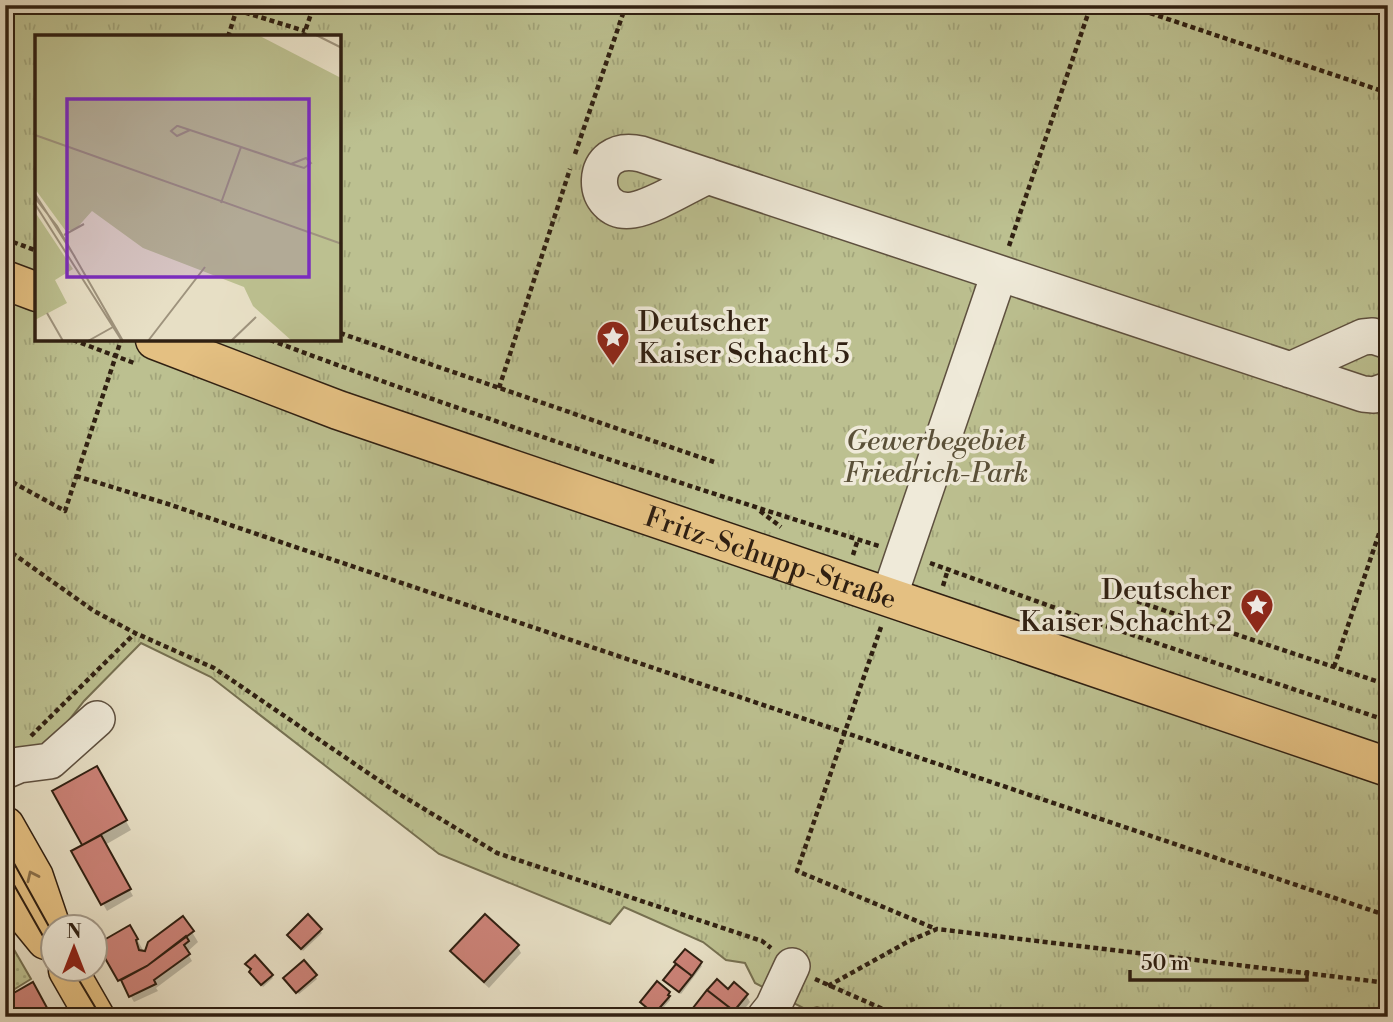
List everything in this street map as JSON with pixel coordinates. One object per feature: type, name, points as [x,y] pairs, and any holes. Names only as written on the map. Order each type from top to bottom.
[{"type":"main road","points":[[5,280],[35,291]]},
{"type":"main road","name":"Fritz-Schupp-Straße","points":[[158,341],[885,612],[1388,767]]},
{"type":"main road","points":[[5,826],[34,877],[47,914]]},
{"type":"main road","points":[[5,890],[38,931]]},
{"type":"main road","points":[[76,984],[95,1017]]},
{"type":"street","points":[[708,176],[1363,394],[1374,395],[1388,390]]},
{"type":"street","points":[[885,612],[999,274]]},
{"type":"street","points":[[1290,370],[1363,337],[1373,336],[1388,341]]},
{"type":"street","points":[[12,768],[50,761],[97,719]]},
{"type":"street","points":[[765,1017],[792,966]]},
{"type":"path","points":[[229,35],[238,8],[304,34],[314,5]]},
{"type":"path","points":[[575,155],[625,5]]},
{"type":"path","points":[[999,274],[1091,5]]},
{"type":"path","points":[[1126,5],[1388,93]]},
{"type":"path","points":[[499,388],[571,168]]},
{"type":"path","points":[[5,239],[35,250]]},
{"type":"path","points":[[341,333],[714,462]]},
{"type":"path","points":[[5,478],[65,511],[121,341]]},
{"type":"path","points":[[273,341],[390,384],[755,508]]},
{"type":"path","points":[[76,476],[168,504],[1388,916]]},
{"type":"path","points":[[1334,667],[1388,507]]},
{"type":"path","points":[[5,548],[94,611],[135,633],[214,668],[396,792],[497,853],[762,941],[792,966],[827,987],[901,1017]]},
{"type":"path","points":[[1121,596],[1388,685]]},
{"type":"path","points":[[885,612],[797,871],[936,929],[1388,983]]},
{"type":"path","points":[[1103,625],[1388,721]]},
{"type":"path","points":[[12,768],[35,730],[135,633]]},
{"type":"path","points":[[827,987],[936,929]]},
{"type":"green space","name":"Gewerbegebiet Friedrich-Park","points":[[5,5],[1388,5],[1388,1017],[849,1017],[817,1007],[807,1010],[755,983],[745,963],[726,960],[703,942],[624,907],[610,924],[439,854],[211,677],[141,643],[84,701],[44,752],[5,752]]},
{"type":"green space","points":[[5,934],[31,979],[5,995]]},
{"type":"building","points":[[97,766],[127,820],[82,845],[52,791]]},
{"type":"building","points":[[101,835],[131,889],[101,905],[71,851]]},
{"type":"building","points":[[308,914],[322,929],[301,949],[287,935]]},
{"type":"building","points":[[485,914],[519,945],[484,982],[450,951]]},
{"type":"building","points":[[183,916],[194,931],[147,966],[118,981],[108,963],[108,938],[130,925],[138,939],[139,950],[145,951],[148,942]]},
{"type":"building","points":[[186,936],[189,941],[184,945],[190,954],[154,980],[156,984],[129,997],[121,980],[147,966]]},
{"type":"building","points":[[685,949],[702,962],[692,976],[674,962]]},
{"type":"building","points":[[255,955],[273,975],[261,985],[245,964]]},
{"type":"building","points":[[304,960],[317,975],[296,993],[283,978]]},
{"type":"building","points":[[676,964],[692,976],[679,992],[663,980]]},
{"type":"building","points":[[717,979],[728,989],[734,982],[748,994],[734,1011],[707,990]]},
{"type":"building","points":[[657,981],[670,992],[670,996],[653,1013],[640,1002]]},
{"type":"building","points":[[33,982],[52,1017],[5,1017],[5,998]]},
{"type":"building","points":[[707,990],[734,1011],[730,1017],[686,1017]]},
{"type":"tram line","points":[[5,847],[42,914]]},
{"type":"tram line","points":[[5,869],[38,927]]},
{"type":"tram line","points":[[81,984],[101,1017]]},
{"type":"place","name":"Deutscher Kaiser Schacht 5","points":[[613,367]]},
{"type":"place","name":"Deutscher Kaiser Schacht 2","points":[[1257,635]]}]
